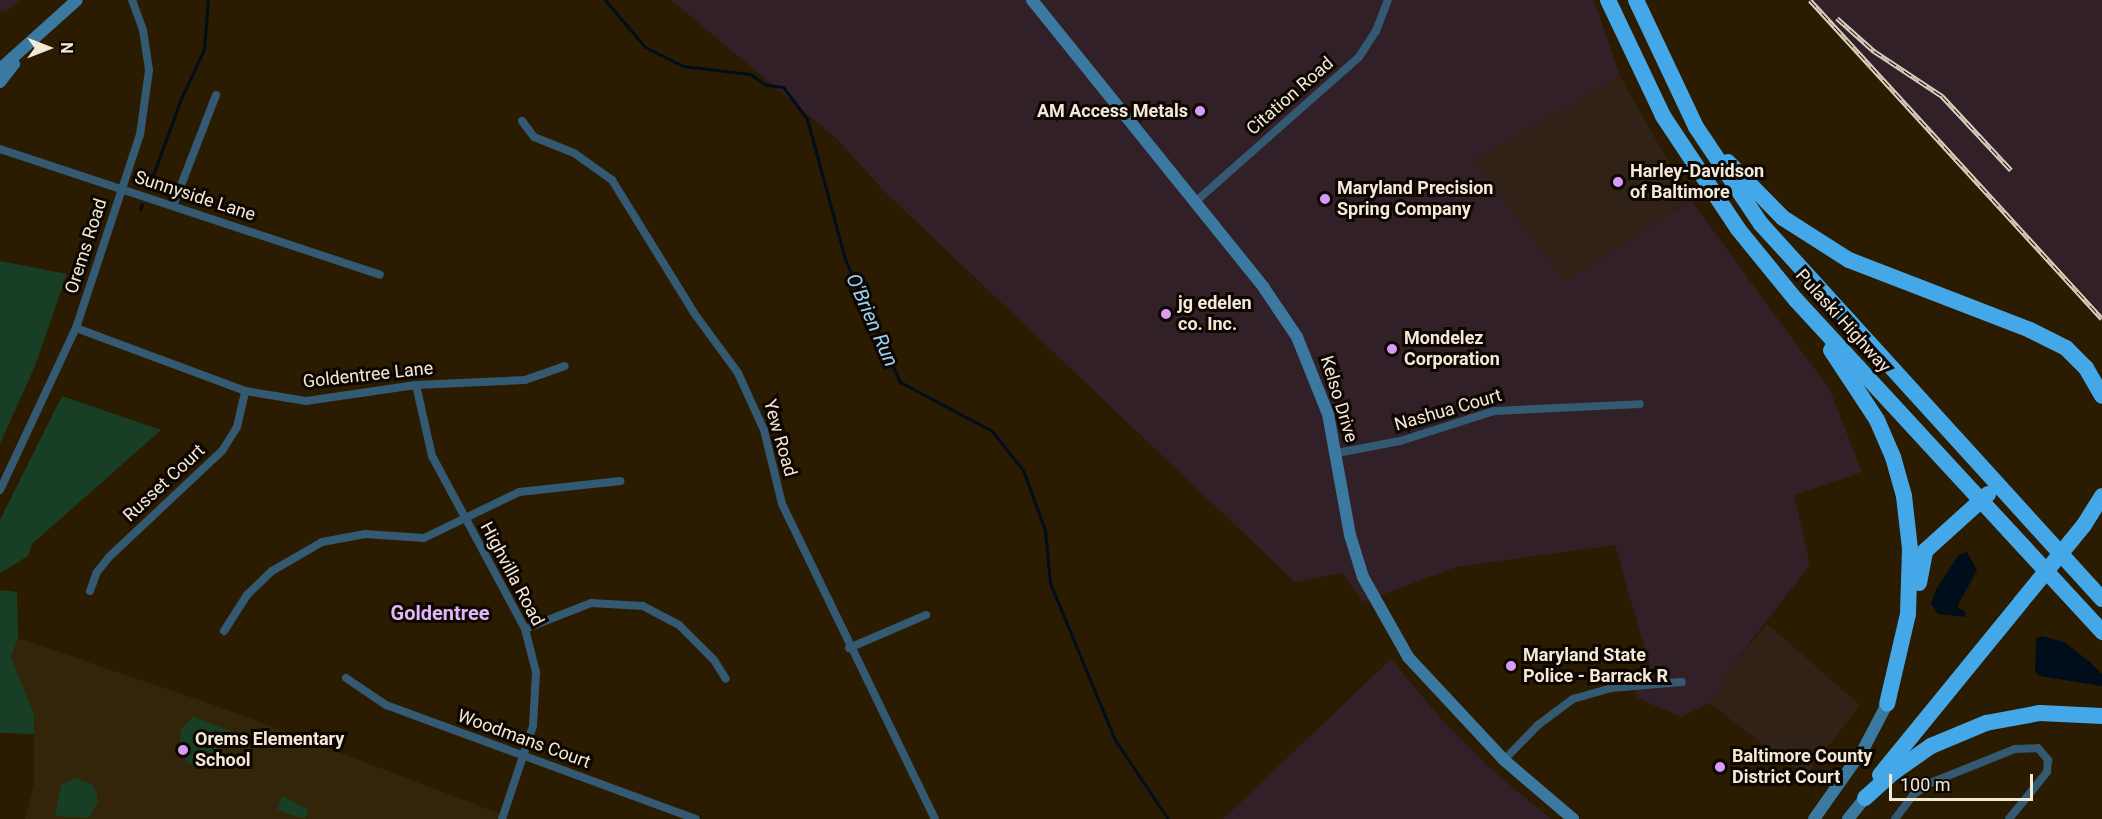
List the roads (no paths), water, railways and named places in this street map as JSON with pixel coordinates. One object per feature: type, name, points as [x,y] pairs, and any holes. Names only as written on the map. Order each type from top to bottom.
[{"type":"highway","name":"Pulaski Highway","points":[[1608,0],[1672,131],[1738,230],[1796,300],[2102,632]]},
{"type":"highway","name":"Pulaski Highway","points":[[1636,0],[1694,124],[1742,198],[1783,250],[2102,599]]},
{"type":"highway","points":[[1672,131],[1694,124],[1768,205],[1821,245],[1885,277],[2056,342],[2086,368],[2102,396]]},
{"type":"highway","points":[[1796,300],[1877,420],[1893,457],[1904,496],[1910,592],[1904,637],[1887,704]]},
{"type":"highway","points":[[1887,704],[1910,639],[1922,557],[1944,531],[1998,486]]},
{"type":"highway","points":[[1865,798],[1951,685],[2084,525],[2102,496]]},
{"type":"highway","points":[[1865,798],[1894,772],[1931,746],[1986,723],[2048,713],[2102,716]]},
{"type":"street","points":[[0,69],[25,50],[77,0]]},
{"type":"street","name":"Orems Road","points":[[0,490],[76,328],[140,135],[149,89],[143,30],[132,0]]},
{"type":"street","name":"Kelso Drive","points":[[1032,0],[1264,288],[1297,337],[1323,396],[1337,453],[1350,535],[1373,598],[1427,681],[1504,759],[1573,819]]},
{"type":"street","name":"Citation Road","points":[[1194,202],[1359,57],[1376,32],[1388,0]]},
{"type":"street","points":[[0,82],[25,50]]},
{"type":"street","points":[[172,206],[216,95]]},
{"type":"street","name":"Yew Road","points":[[522,121],[534,137],[574,153],[612,180],[694,313],[738,373],[764,430],[782,504],[849,648],[935,819]]},
{"type":"street","name":"Sunnyside Lane","points":[[0,149],[380,275]]},
{"type":"street","name":"Goldentree Lane","points":[[76,328],[245,391],[306,401],[416,384],[525,380],[565,366]]},
{"type":"street","name":"Highvilla Road","points":[[416,384],[432,456],[525,629],[537,686],[537,708],[525,756],[502,819]]},
{"type":"street","name":"Russet Court","points":[[90,591],[97,572],[109,557],[222,451],[237,427],[245,391]]},
{"type":"street","name":"Nashua Court","points":[[1337,453],[1400,441],[1494,411],[1640,404]]},
{"type":"street","points":[[224,631],[260,583],[284,561],[310,547],[353,535],[424,538],[532,489],[620,480]]},
{"type":"street","points":[[525,629],[591,603],[643,606],[679,625],[714,660],[726,679]]},
{"type":"street","points":[[849,648],[926,615]]},
{"type":"street","name":"Woodmans Court","points":[[346,678],[386,705],[696,819]]},
{"type":"street","points":[[1504,759],[1538,725],[1573,699],[1611,688],[1682,682]]},
{"type":"street","points":[[1814,819],[1864,748],[1887,704]]},
{"type":"street","points":[[1895,819],[1913,795],[1930,783],[2015,749],[2038,748],[2048,760],[2048,772],[2008,819]]},
{"type":"street","points":[[1848,819],[1865,798]]},
{"type":"water","points":[[1967,552],[1977,570],[1957,607],[1966,612],[1965,617],[1938,614],[1931,603],[1937,588],[1958,556]]},
{"type":"water","points":[[2042,636],[2064,642],[2090,662],[2102,674],[2102,686],[2039,676],[2035,671],[2036,639]]},
{"type":"waterway","points":[[148,189],[180,101],[204,49],[208,0]]},
{"type":"waterway","name":"O'Brien Run","points":[[605,0],[645,47],[683,66],[750,74],[766,85],[783,87],[807,119],[845,259],[900,382],[992,431],[1023,470],[1045,530],[1050,583],[1115,740],[1168,819]]},
{"type":"waterway","points":[[140,209],[142,204]]},
{"type":"railway","points":[[1810,0],[2102,319]]},
{"type":"railway","points":[[1837,18],[1874,51],[1942,96],[2011,170]]},
{"type":"place","name":"AM Access Metals","points":[[1200,111]]},
{"type":"place","name":"Harley-Davidson of Baltimore","points":[[1618,182]]},
{"type":"place","name":"Maryland Precision Spring Company","points":[[1325,199]]},
{"type":"place","name":"jg edelen co. Inc.","points":[[1166,314]]},
{"type":"place","name":"Mondelez Corporation","points":[[1392,349]]},
{"type":"place","name":"Maryland State Police - Barrack R","points":[[1511,666]]},
{"type":"place","name":"Orems Elementary School","points":[[183,750]]},
{"type":"place","name":"Baltimore County District Court","points":[[1720,767]]},
{"type":"district","name":"Goldentree","points":[[440,613]]}]
